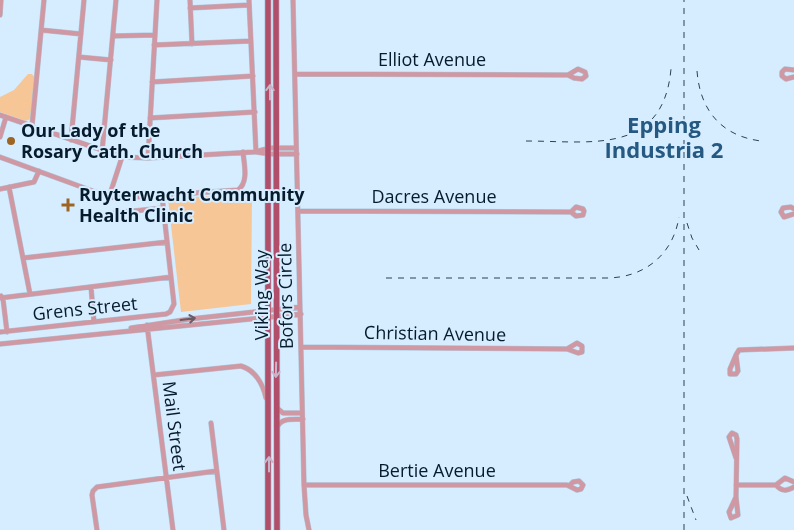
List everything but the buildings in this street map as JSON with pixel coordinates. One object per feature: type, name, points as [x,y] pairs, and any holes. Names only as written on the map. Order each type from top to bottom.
[{"type":"main road","name":"Viking Way","points":[[268,0],[270,151],[268,530]]},
{"type":"main road","name":"Viking Way","points":[[276,0],[277,530]]},
{"type":"street","points":[[0,15],[1,0]]},
{"type":"street","points":[[32,126],[44,0]]},
{"type":"street","points":[[71,140],[84,0]]},
{"type":"street","points":[[102,152],[116,0]]},
{"type":"street","points":[[148,158],[157,0]]},
{"type":"street","points":[[190,0],[192,44]]},
{"type":"street","name":"Bofors Circle","points":[[293,0],[302,348],[302,420],[304,485],[309,530]]},
{"type":"street","points":[[190,8],[249,2],[255,112],[255,152]]},
{"type":"street","points":[[41,30],[81,34]]},
{"type":"street","points":[[113,36],[155,35]]},
{"type":"street","points":[[154,45],[251,40]]},
{"type":"street","points":[[79,57],[111,60]]},
{"type":"street","points":[[794,70],[786,69],[782,74],[786,79],[794,78]]},
{"type":"street","name":"Elliot Avenue","points":[[295,74],[568,75]]},
{"type":"street","points":[[152,82],[253,76]]},
{"type":"street","points":[[150,118],[255,112]]},
{"type":"street","points":[[0,115],[102,152],[122,157],[148,158],[296,151]]},
{"type":"street","points":[[0,137],[6,117]]},
{"type":"street","points":[[277,151],[287,148],[296,139]]},
{"type":"street","points":[[287,148],[296,151]]},
{"type":"street","points":[[0,157],[109,197],[121,198],[235,191],[243,185],[245,180],[244,152]]},
{"type":"street","points":[[109,197],[122,157]]},
{"type":"street","points":[[0,189],[34,182],[39,171]]},
{"type":"street","points":[[9,187],[30,294]]},
{"type":"street","points":[[6,332],[1,297],[171,277],[162,196]]},
{"type":"street","points":[[794,210],[787,207],[783,208],[781,212],[782,215],[787,217],[794,214]]},
{"type":"street","points":[[114,213],[164,208]]},
{"type":"street","name":"Dacres Avenue","points":[[298,211],[571,212]]},
{"type":"street","points":[[24,258],[167,242]]},
{"type":"street","name":"Grens Street","points":[[0,332],[166,314],[172,311],[174,304],[171,277]]},
{"type":"street","points":[[91,287],[94,322]]},
{"type":"street","points":[[147,327],[158,328],[269,316],[277,312],[300,307]]},
{"type":"street","points":[[0,344],[106,333],[270,309],[277,312],[300,314]]},
{"type":"street","name":"Mail Street","points":[[147,327],[173,530]]},
{"type":"street","points":[[148,335],[158,328]]},
{"type":"street","name":"Christian Avenue","points":[[302,348],[568,349]]},
{"type":"street","points":[[736,355],[741,349],[794,348]]},
{"type":"street","points":[[154,375],[241,366],[256,376],[262,387],[269,409]]},
{"type":"street","points":[[276,402],[279,410],[283,413],[302,413]]},
{"type":"street","points":[[276,431],[282,420],[302,420]]},
{"type":"street","points":[[211,423],[224,530]]},
{"type":"street","points":[[736,458],[729,435],[732,433],[736,437],[736,458],[736,497]]},
{"type":"street","points":[[96,530],[92,495],[97,487],[216,471]]},
{"type":"street","points":[[736,485],[776,485],[785,478],[794,482]]},
{"type":"street","name":"Bertie Avenue","points":[[304,485],[569,486]]},
{"type":"street","points":[[776,485],[785,491],[794,487]]},
{"type":"shaded area","points":[[28,74],[32,74],[35,78],[31,119],[25,121],[0,112],[0,97],[14,90]]},
{"type":"shaded area","points":[[250,193],[252,196],[251,304],[181,312],[168,199]]},
{"type":"railway","points":[[684,0],[684,530]]},
{"type":"railway","points":[[526,141],[598,141],[620,138],[638,130],[654,117],[665,97],[671,69]]},
{"type":"railway","points":[[697,71],[703,98],[715,119],[735,133],[761,141]]},
{"type":"railway","points":[[386,278],[620,277],[644,269],[663,253],[676,231],[679,217]]},
{"type":"railway","points":[[687,223],[692,238],[699,250]]},
{"type":"railway","points":[[687,496],[696,520]]},
{"type":"place","name":"Our Lady of the Rosary Cath. Church","points":[[11,141]]},
{"type":"place","name":"Ruyterwacht Community Health Clinic","points":[[68,205]]},
{"type":"district","name":"Epping Industria 2","points":[[664,138]]}]
